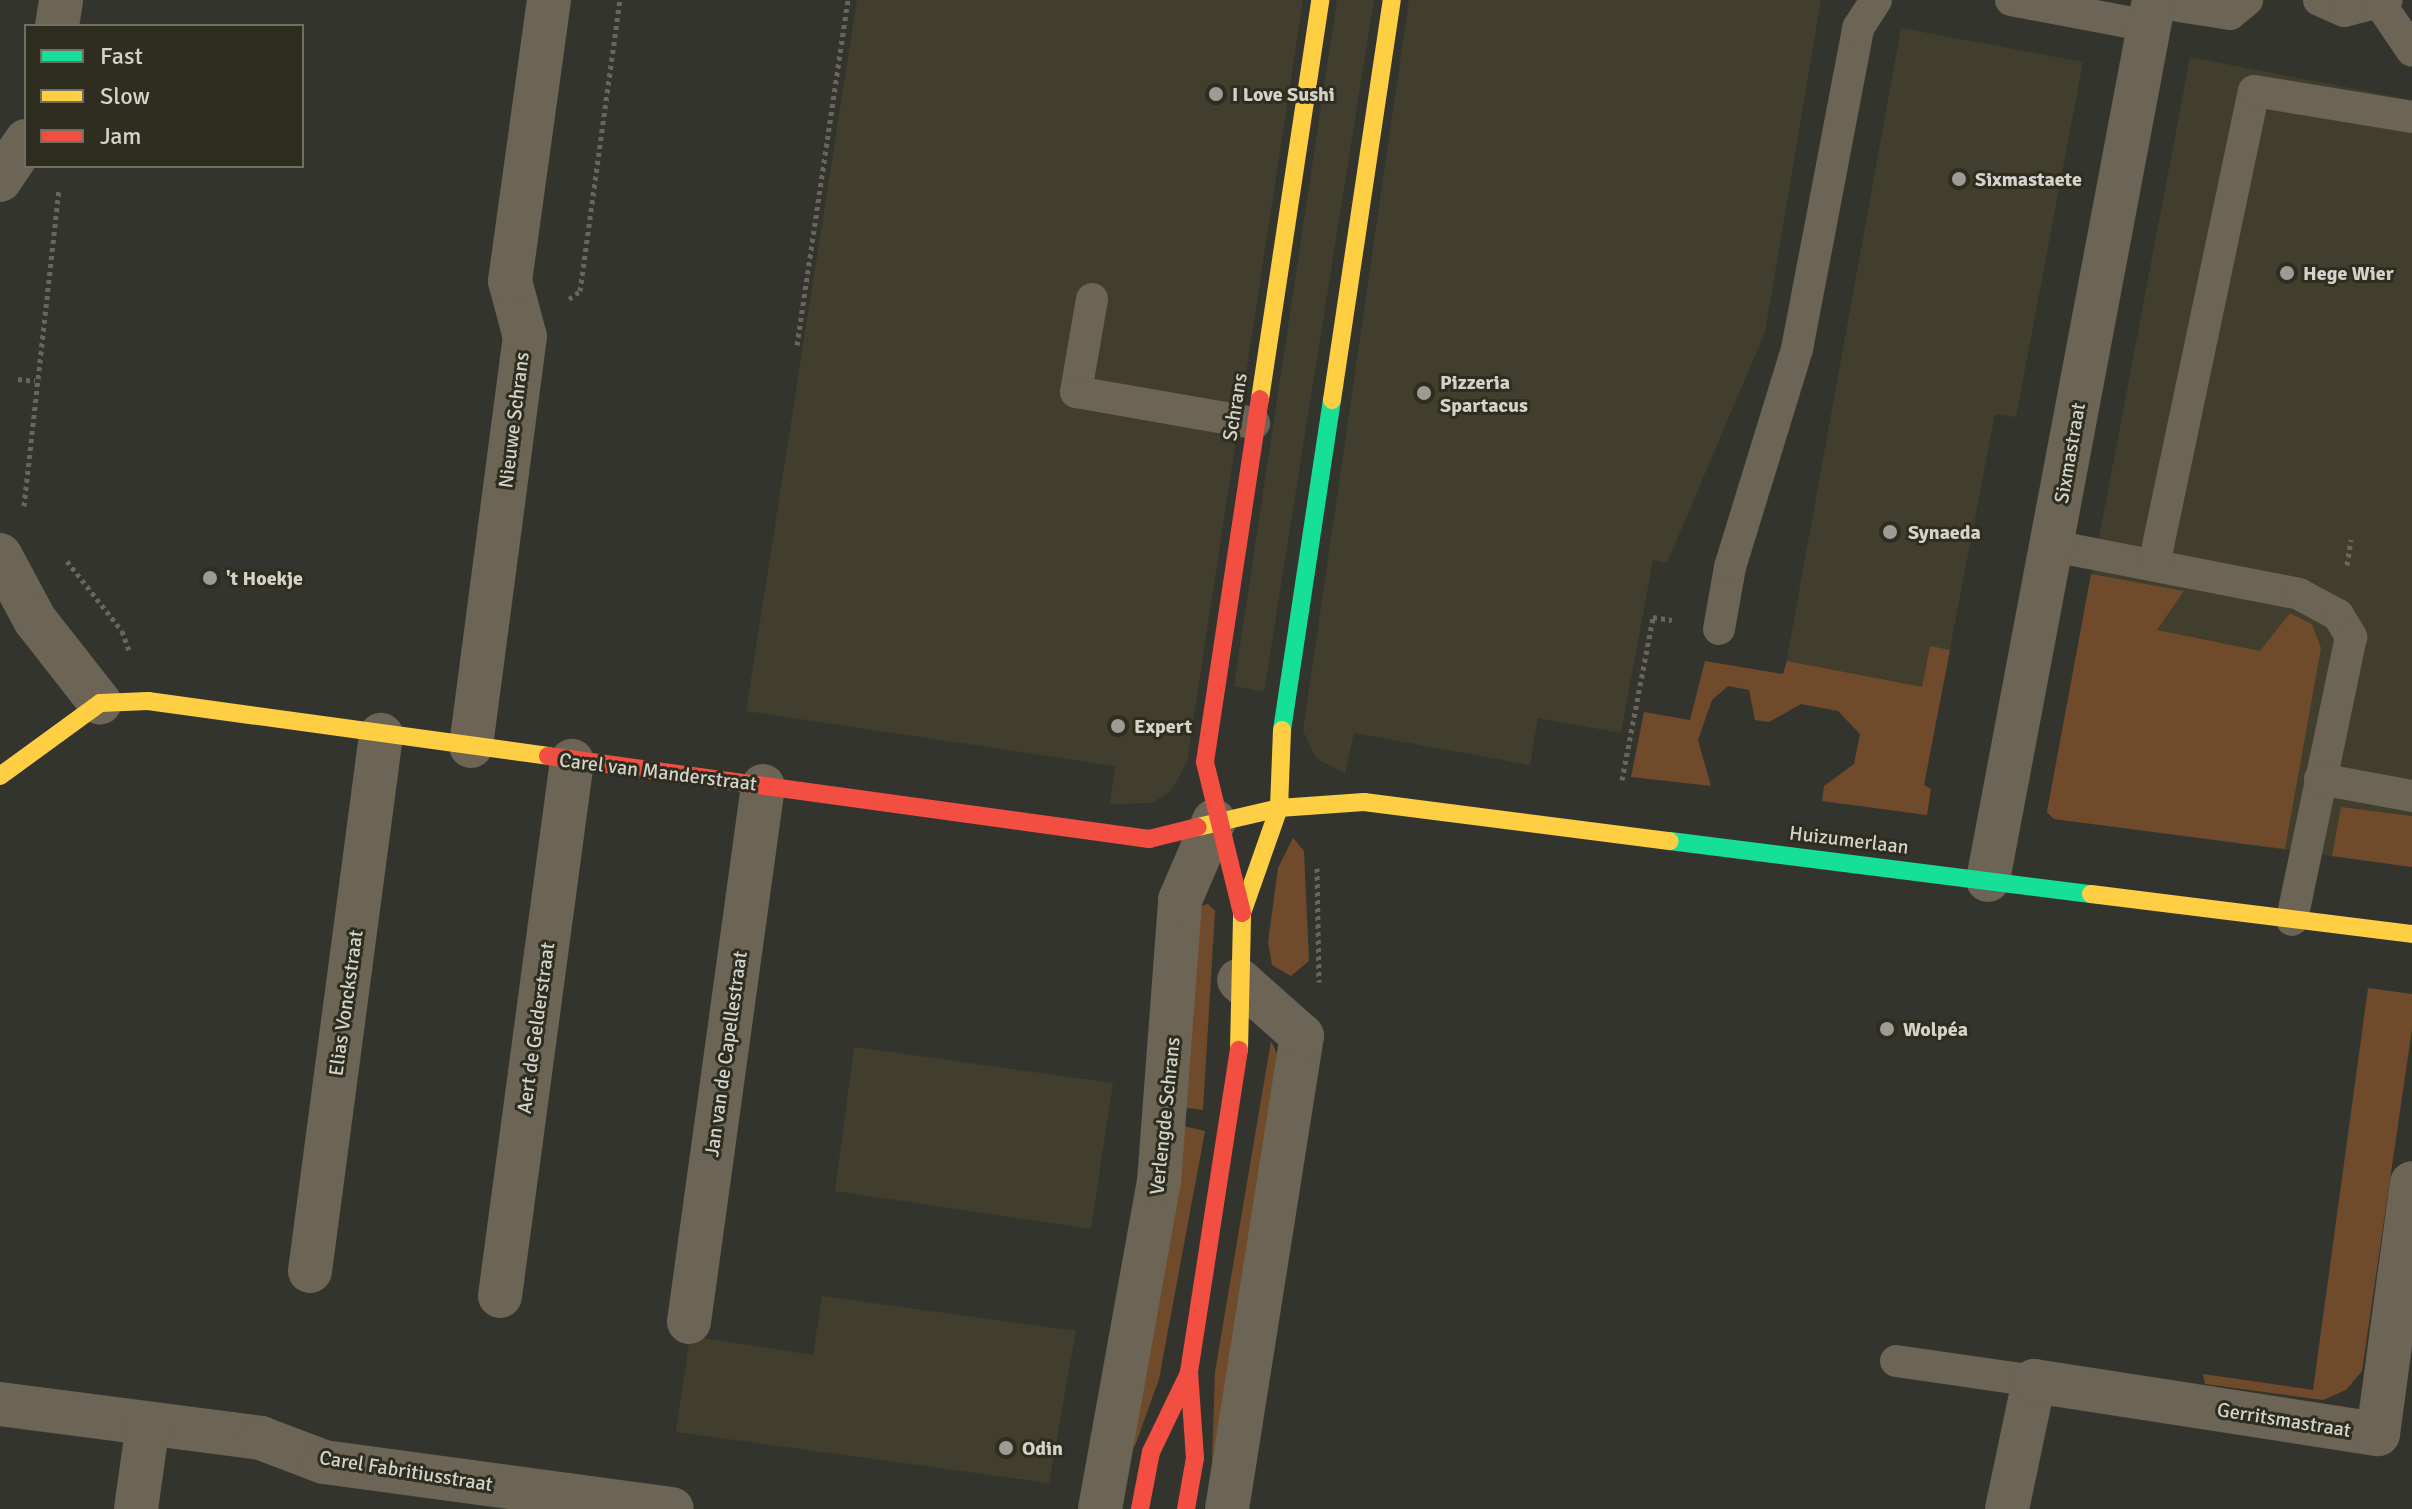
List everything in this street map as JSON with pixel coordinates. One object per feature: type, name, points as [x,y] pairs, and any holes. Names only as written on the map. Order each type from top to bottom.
[{"type":"street","points":[[57,24],[61,0]]},
{"type":"street","name":"Nieuwe Schrans","points":[[471,746],[525,337],[510,281],[549,0]]},
{"type":"street","name":"Schrans","points":[[1214,821],[1205,762],[1320,0]]},
{"type":"street","points":[[1186,1509],[1195,1458],[1189,1372],[1233,1116],[1242,913],[1279,808],[1279,751],[1392,0]]},
{"type":"street","name":"Sixmastraat","points":[[1988,880],[2152,9]]},
{"type":"street","points":[[0,180],[24,144]]},
{"type":"street","points":[[0,555],[35,620],[100,703],[0,776]]},
{"type":"street","name":"Carel van Manderstraat","points":[[100,703],[148,701],[1149,839],[1214,821],[1279,808]]},
{"type":"street","name":"Elias Vonckstraat","points":[[310,1271],[381,735]]},
{"type":"street","name":"Aert de Gelderstraat","points":[[500,1296],[572,761]]},
{"type":"street","name":"Jan van de Capellestraat","points":[[689,1322],[763,786]]},
{"type":"street","name":"Huizumerlaan","points":[[1279,808],[1364,802],[2412,934]]},
{"type":"street","points":[[1214,821],[1242,913]]},
{"type":"street","name":"Verlengde Schrans","points":[[1100,1509],[1159,1182],[1180,900],[1214,821]]},
{"type":"street","points":[[1227,1509],[1302,1036],[1239,980]]},
{"type":"street","name":"Gerritsmastraat","points":[[2034,1381],[2378,1434],[2412,1183]]},
{"type":"street","points":[[1140,1509],[1151,1452],[1189,1372]]},
{"type":"street","points":[[2007,1509],[2034,1381]]},
{"type":"street","name":"Carel Fabritiusstraat","points":[[0,1404],[261,1438],[324,1462],[672,1509]]},
{"type":"street","points":[[136,1509],[148,1424]]},
{"type":"lane","points":[[1719,629],[1730,567],[1797,349],[1858,28],[1876,0]]},
{"type":"lane","points":[[2011,0],[2230,14],[2247,0]]},
{"type":"lane","points":[[2319,0],[2344,11],[2384,2],[2412,51]]},
{"type":"lane","points":[[2154,565],[2254,91],[2412,117]]},
{"type":"lane","points":[[1092,299],[1076,392],[1254,423]]},
{"type":"lane","points":[[2053,546],[2299,594],[2338,615],[2351,637],[2292,920]]},
{"type":"lane","points":[[2320,779],[2412,796]]},
{"type":"lane","points":[[1896,1361],[2034,1381]]},
{"type":"path","points":[[525,337],[580,291],[620,0]]},
{"type":"path","points":[[797,345],[848,0]]},
{"type":"path","points":[[29,512],[20,500],[61,181]]},
{"type":"path","points":[[18,379],[35,381]]},
{"type":"path","points":[[57,548],[122,631],[131,655]]},
{"type":"path","points":[[1612,833],[1653,617],[1719,629]]},
{"type":"path","points":[[1279,808],[1316,845],[1320,975],[1302,1036]]},
{"type":"shaded area","points":[[857,0],[1303,0],[1187,762],[1171,791],[1152,803],[1110,804],[1115,766],[746,711]]},
{"type":"shaded area","points":[[1337,0],[1374,0],[1264,692],[1234,686]]},
{"type":"shaded area","points":[[1409,0],[1821,0],[1765,332],[1667,563],[1653,560],[1621,733],[1538,718],[1530,765],[1354,733],[1345,774],[1316,758],[1303,731]]},
{"type":"shaded area","points":[[1901,28],[2083,62],[2016,417],[1995,414],[1938,711],[1783,680]]},
{"type":"shaded area","points":[[2190,57],[2412,100],[2412,867],[2054,819],[2047,812]]},
{"type":"shaded area","points":[[2091,574],[2184,591],[2157,630],[2260,651],[2290,613],[2312,624],[2321,648],[2285,849],[2054,819],[2047,812]]},
{"type":"shaded area","points":[[1930,646],[1950,650],[1924,785],[1931,789],[1927,815],[1822,801],[1824,786],[1854,764],[1860,734],[1838,711],[1801,704],[1769,722],[1755,720],[1749,690],[1728,686],[1712,700],[1698,740],[1711,786],[1631,777],[1644,712],[1690,720],[1705,661],[1783,674],[1787,661],[1922,687]]},
{"type":"shaded area","points":[[2341,807],[2412,816],[2412,867],[2332,856]]},
{"type":"shaded area","points":[[1293,838],[1304,851],[1309,961],[1291,976],[1272,965],[1268,942],[1278,868]]},
{"type":"shaded area","points":[[1208,904],[1215,911],[1203,1110],[1186,1108],[1198,907]]},
{"type":"shaded area","points":[[2368,988],[2412,994],[2412,1029],[2362,1371],[2346,1390],[2323,1400],[2205,1384],[2203,1374],[2313,1390]]},
{"type":"shaded area","points":[[1271,1041],[1284,1069],[1212,1462],[1215,1372]]},
{"type":"shaded area","points":[[854,1047],[1113,1083],[1091,1229],[835,1191]]},
{"type":"shaded area","points":[[1183,1126],[1205,1131],[1159,1379],[1135,1446],[1125,1444]]},
{"type":"shaded area","points":[[822,1296],[1076,1331],[1049,1483],[676,1432],[690,1336],[813,1355]]},
{"type":"traffic: fast","points":[[1282,730],[1332,400]]},
{"type":"traffic: fast","points":[[1670,841],[2091,894]]},
{"type":"traffic: slow","points":[[1260,399],[1320,0]]},
{"type":"traffic: slow","points":[[1332,400],[1392,0]]},
{"type":"traffic: slow","points":[[0,776],[100,703],[148,701],[548,756]]},
{"type":"traffic: slow","points":[[1239,1050],[1242,913],[1279,808],[1282,730]]},
{"type":"traffic: slow","points":[[1198,827],[1279,808],[1364,802],[1670,841]]},
{"type":"traffic: slow","points":[[2091,894],[2412,934]]},
{"type":"traffic: jam","points":[[1242,913],[1205,762],[1260,399]]},
{"type":"traffic: jam","points":[[548,756],[1149,839],[1198,827]]},
{"type":"traffic: jam","points":[[1186,1509],[1195,1458],[1189,1372],[1239,1050]]},
{"type":"traffic: jam","points":[[1140,1509],[1151,1452],[1188,1375]]},
{"type":"place","name":"I Love Sushi","points":[[1216,94]]},
{"type":"place","name":"Sixmastaete","points":[[1959,179]]},
{"type":"place","name":"Hege Wier","points":[[2287,273]]},
{"type":"place","name":"Pizzeria Spartacus","points":[[1424,393]]},
{"type":"place","name":"Synaeda","points":[[1890,532]]},
{"type":"place","name":"'t Hoekje","points":[[210,578]]},
{"type":"place","name":"Expert","points":[[1118,726]]},
{"type":"place","name":"Wolpéa","points":[[1887,1029]]},
{"type":"place","name":"Odin","points":[[1006,1448]]}]
